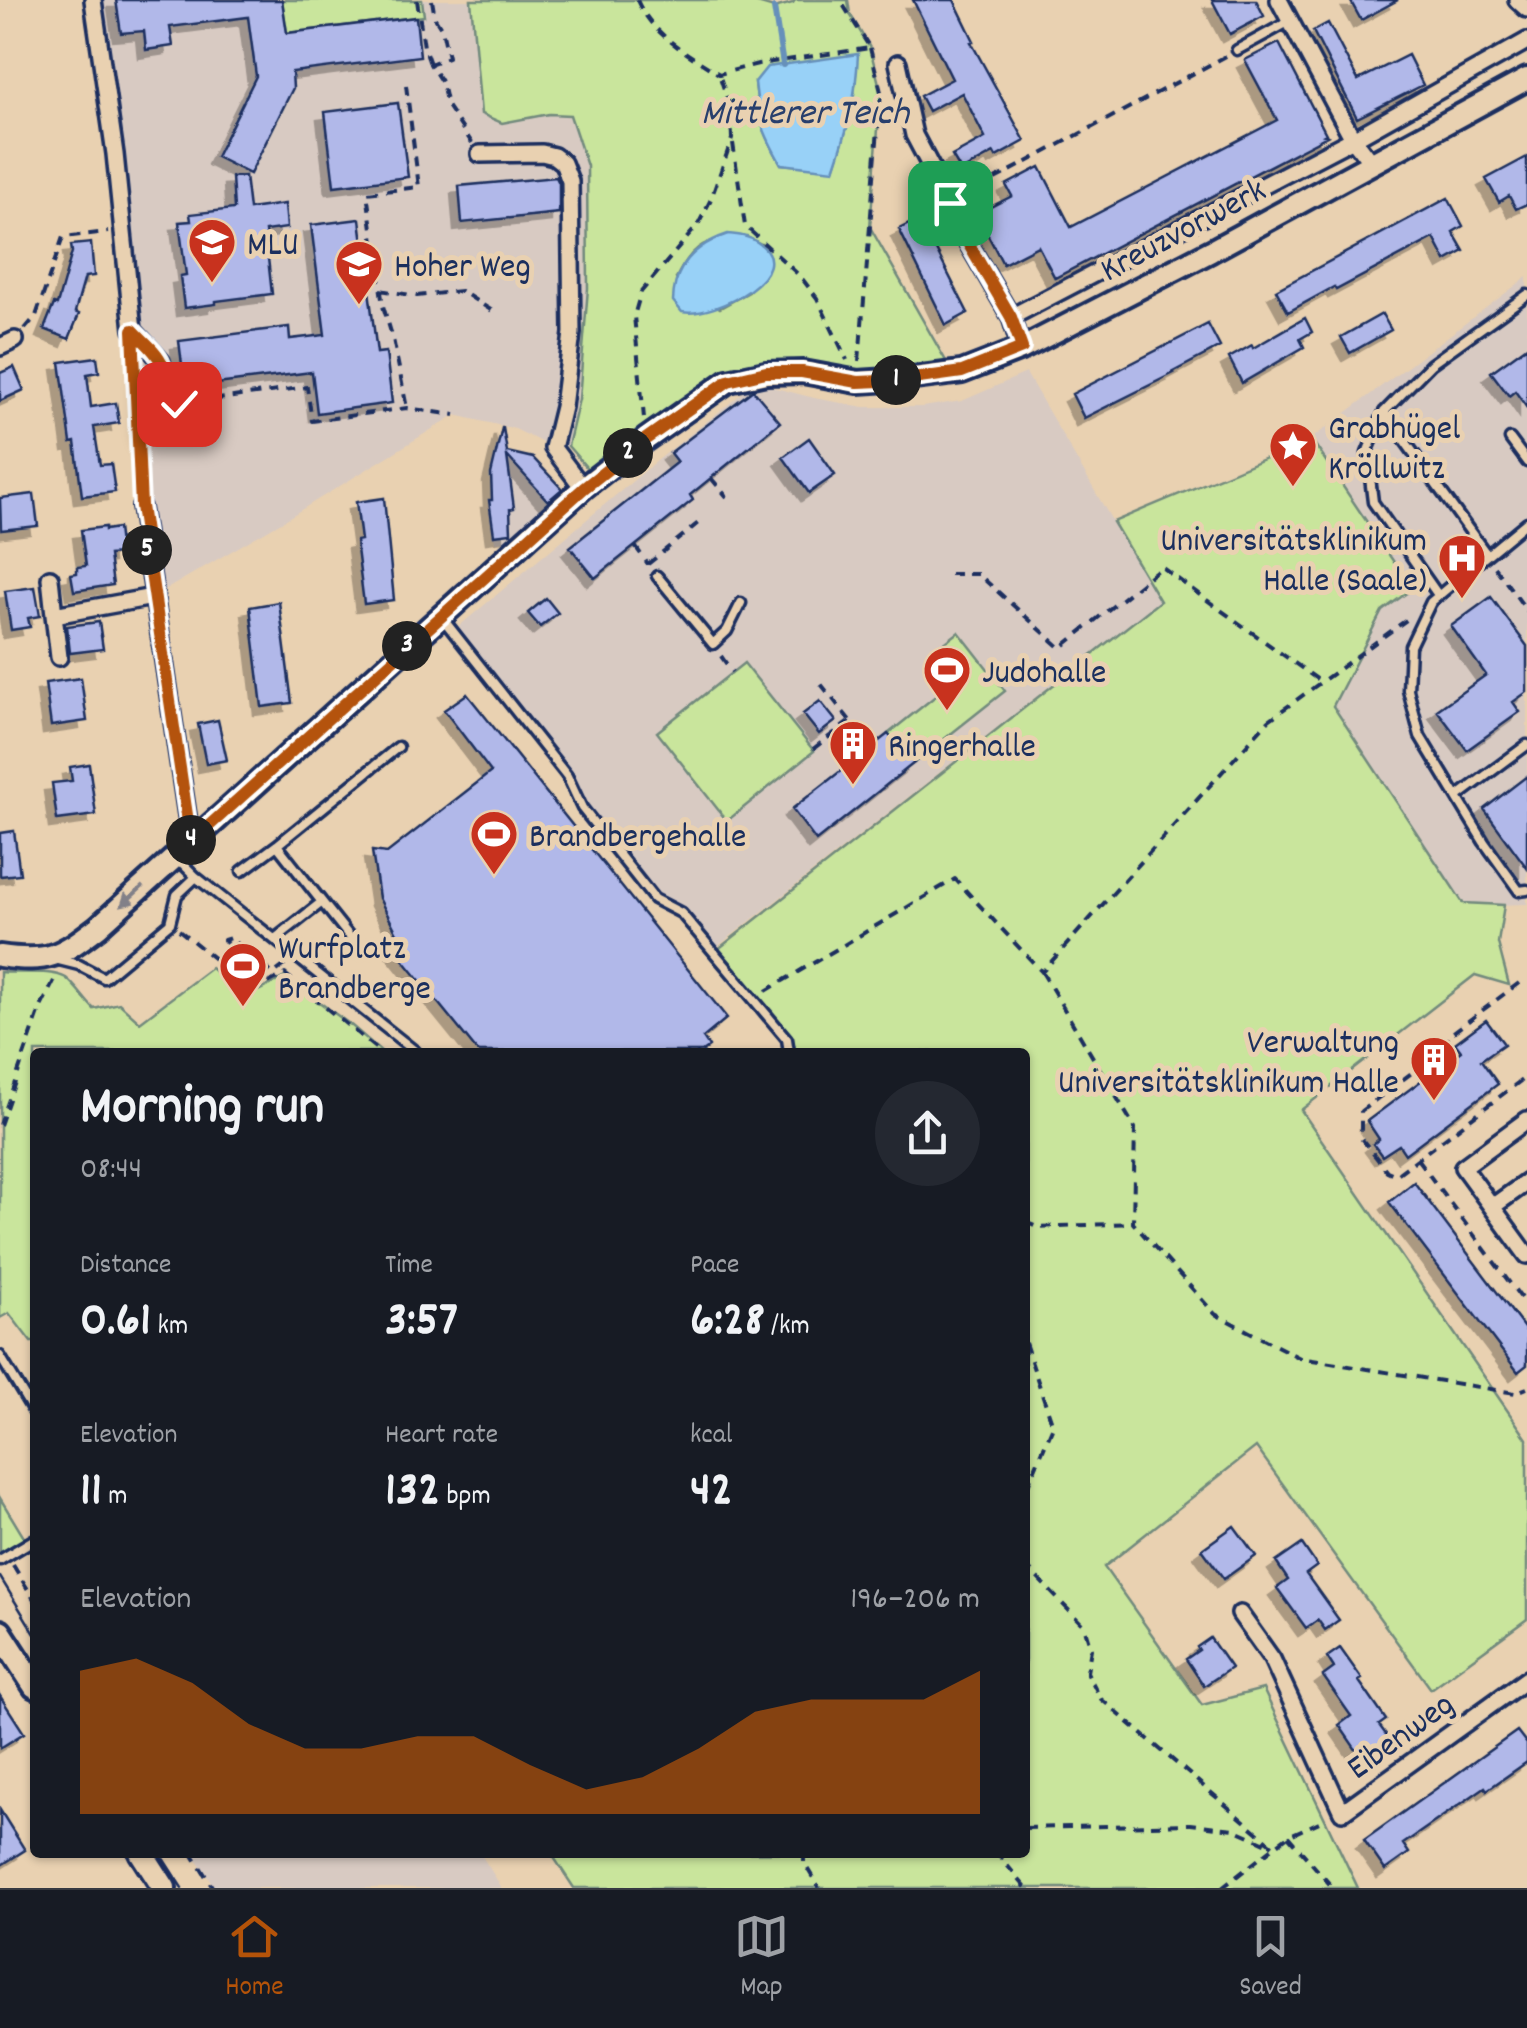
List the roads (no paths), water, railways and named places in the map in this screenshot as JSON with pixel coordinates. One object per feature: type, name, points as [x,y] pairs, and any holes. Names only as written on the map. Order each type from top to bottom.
[{"type":"main road","points":[[0,1632],[30,1678]]},
{"type":"main road","points":[[145,1858],[164,1888]]},
{"type":"street","points":[[93,0],[133,330],[161,361],[167,384],[179,404]]},
{"type":"street","points":[[1279,0],[1353,138],[1372,164]]},
{"type":"street","points":[[1516,0],[1527,9]]},
{"type":"street","name":"Kreuzvorwerk","points":[[1011,317],[1527,42]]},
{"type":"street","points":[[898,64],[914,136],[961,231],[1011,317],[1022,348]]},
{"type":"street","name":"Kreuzvorwerk","points":[[51,958],[98,926],[584,488],[728,381],[766,372],[802,372],[849,381],[905,380],[962,372],[1022,348],[1211,251],[1527,79]]},
{"type":"street","points":[[480,154],[548,154],[559,159],[567,172],[572,205],[572,333],[552,448],[584,488]]},
{"type":"street","points":[[141,506],[183,849]]},
{"type":"street","points":[[50,578],[60,657]]},
{"type":"street","points":[[54,615],[153,597]]},
{"type":"street","points":[[0,956],[51,958]]},
{"type":"street","points":[[1527,1120],[1463,1168],[1527,1256]]},
{"type":"street","points":[[1492,1207],[1527,1182]]},
{"type":"street","name":"Eibenweg","points":[[1240,1614],[1272,1659],[1342,1812],[1527,1680]]},
{"type":"lane","points":[[1237,50],[1290,21]]},
{"type":"lane","points":[[1434,598],[1373,502],[1367,453],[1384,412],[1431,364],[1527,295]]},
{"type":"lane","points":[[1384,412],[1486,555]]},
{"type":"lane","points":[[1510,439],[1527,462]]},
{"type":"lane","points":[[1527,522],[1434,598],[1410,646],[1408,690],[1420,736],[1484,842],[1520,890],[1527,890]]},
{"type":"lane","points":[[657,576],[713,644],[728,631],[741,603]]},
{"type":"lane","points":[[440,616],[567,776],[582,808],[654,899],[681,913],[787,1039],[788,1048]]},
{"type":"lane","points":[[1457,797],[1527,745]]},
{"type":"lane","points":[[242,871],[398,747]]},
{"type":"lane","points":[[277,845],[360,950]]},
{"type":"lane","points":[[183,849],[196,877],[411,1048]]},
{"type":"lane","points":[[51,958],[78,964],[104,978],[170,923],[177,895],[196,877]]},
{"type":"lane","points":[[275,939],[322,902]]},
{"type":"lane","points":[[0,1356],[30,1406]]},
{"type":"lane","points":[[4,1558],[30,1543]]},
{"type":"water","name":"Mittlerer Teich","points":[[858,54],[850,113],[834,170],[781,164],[762,125],[755,82],[767,67]]},
{"type":"water","points":[[728,234],[757,242],[769,254],[770,266],[762,279],[732,301],[696,312],[682,312],[673,301],[682,267],[696,251]]},
{"type":"waterway","points":[[774,8],[783,65]]},
{"type":"tram line","points":[[0,1577],[30,1626]]},
{"type":"tram line","points":[[163,1858],[182,1888]]},
{"type":"place","name":"MLU","points":[[212,284]]},
{"type":"place","name":"Hoher Weg","points":[[359,306]]},
{"type":"place","name":"Grabhügel Kröllwitz","points":[[1293,488]]},
{"type":"place","name":"Universitätsklinikum Halle (Saale)","points":[[1462,600]]},
{"type":"place","name":"Judohalle","points":[[947,712]]},
{"type":"place","name":"Ringerhalle","points":[[853,786]]},
{"type":"place","name":"Brandbergehalle","points":[[494,876]]},
{"type":"place","name":"Wurfplatz Brandberge","points":[[243,1008]]},
{"type":"place","name":"Verwaltung Universitätsklinikum Halle","points":[[1434,1102]]}]
